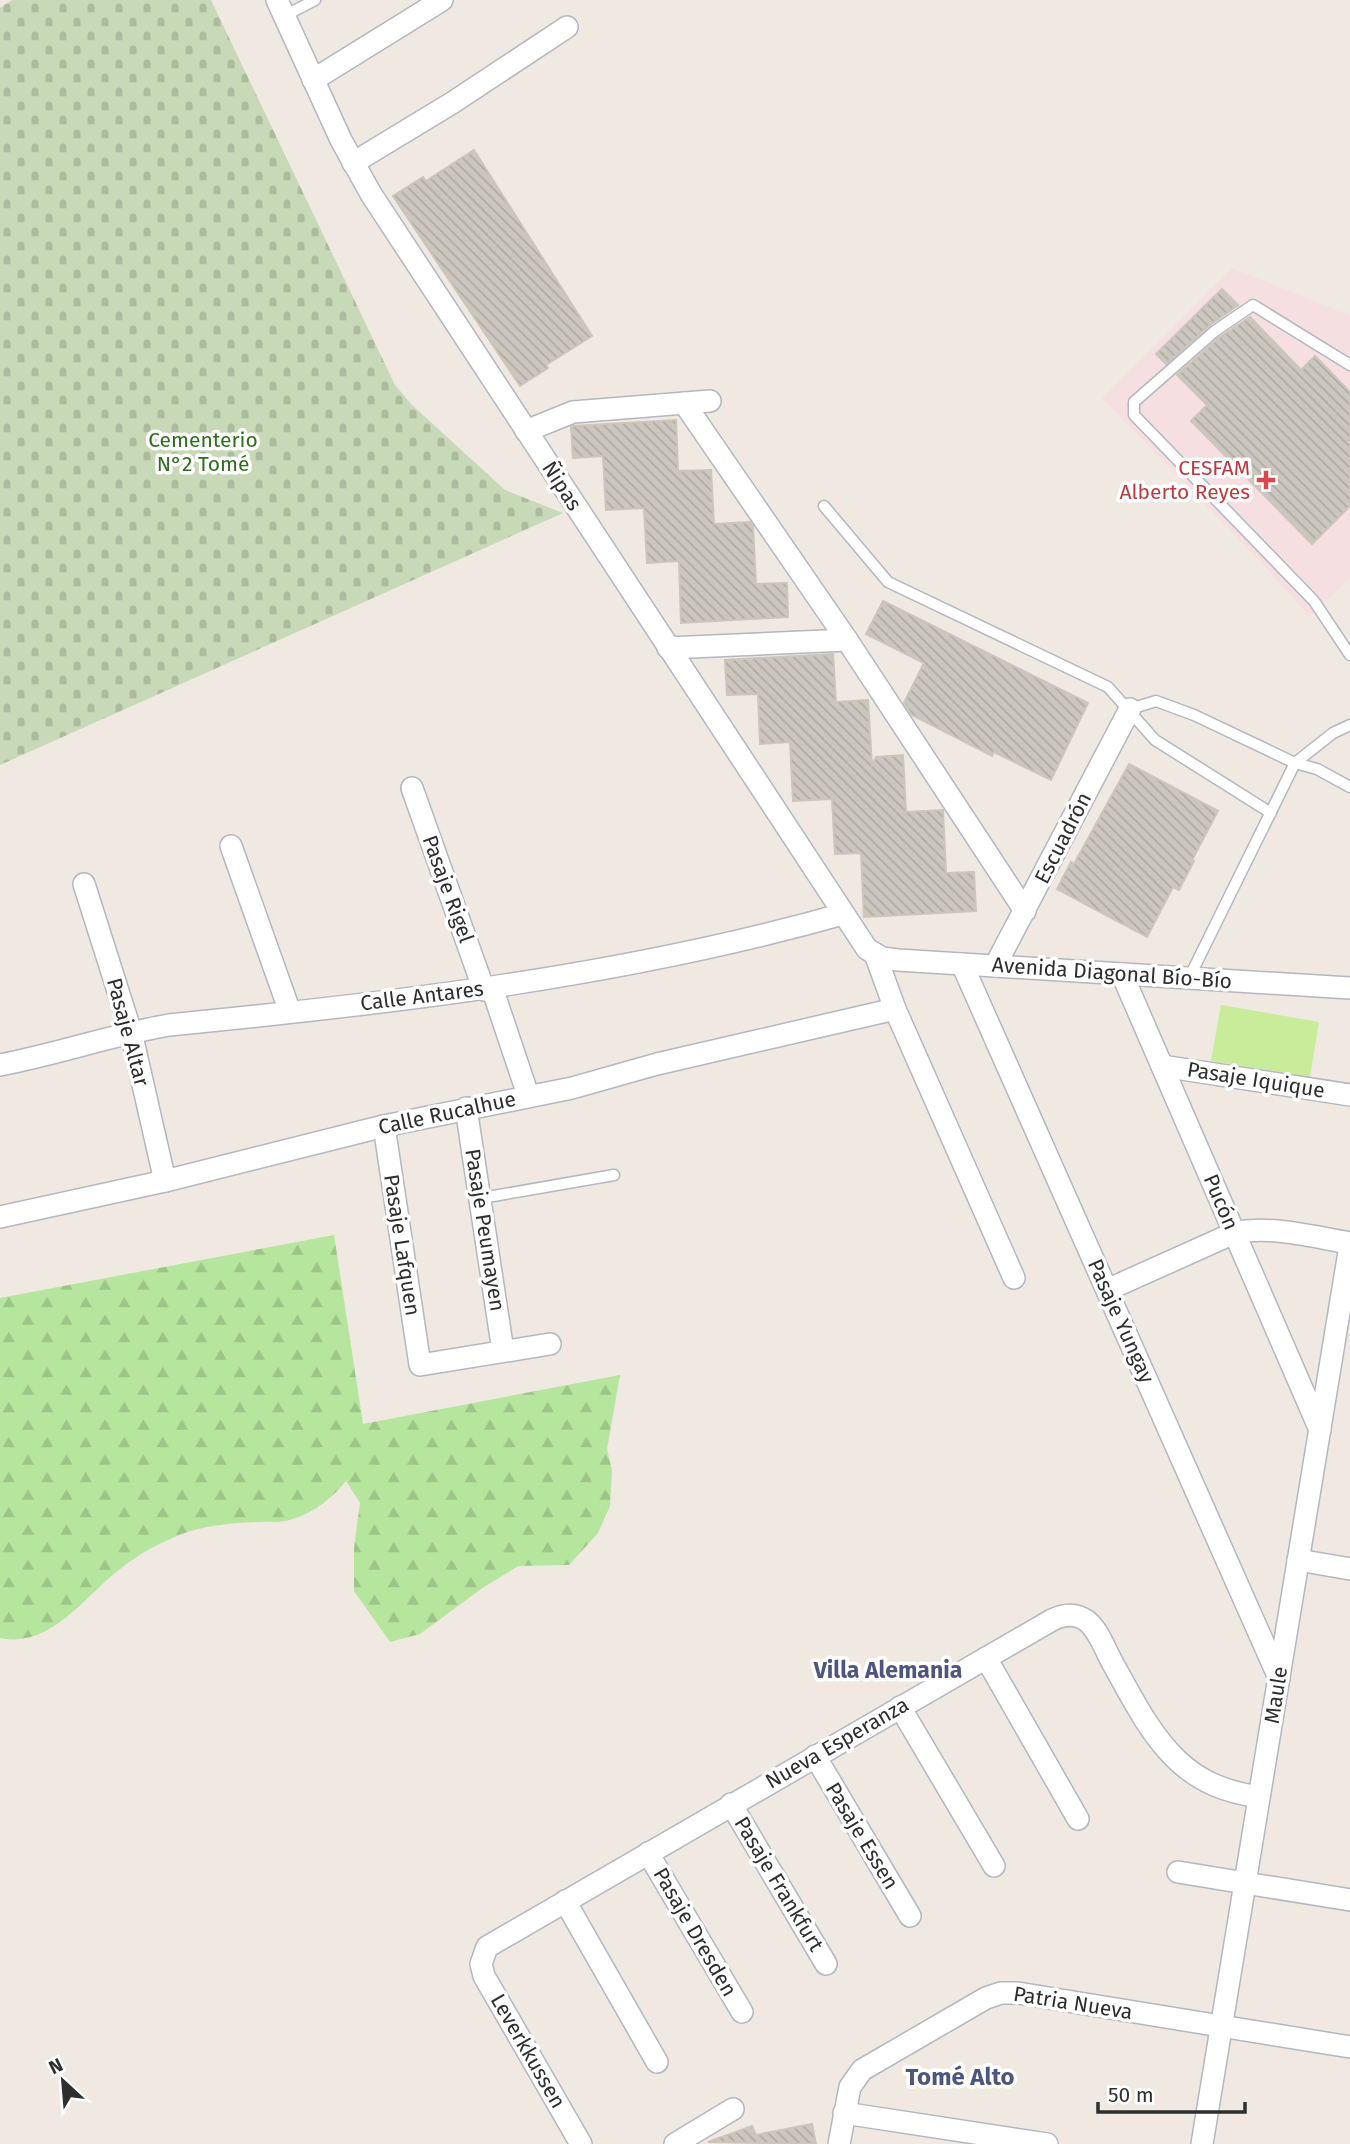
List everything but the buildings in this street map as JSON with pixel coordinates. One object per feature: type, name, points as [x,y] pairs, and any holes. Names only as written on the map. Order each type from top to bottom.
[{"type":"street","points":[[313,80],[442,0]]},
{"type":"street","name":"Ñipas","points":[[281,8],[353,163],[371,194],[843,915],[861,942],[875,954]]},
{"type":"street","points":[[353,163],[452,103],[567,27]]},
{"type":"street","points":[[526,431],[573,412],[710,401]]},
{"type":"street","points":[[684,403],[847,640],[1026,911]]},
{"type":"street","points":[[668,648],[847,640]]},
{"type":"street","name":"Escuadrón","points":[[995,966],[1130,709]]},
{"type":"street","name":"Pasaje Rigel","points":[[412,788],[488,989]]},
{"type":"street","points":[[231,846],[290,1012]]},
{"type":"street","name":"Pasaje Altar","points":[[84,884],[131,1032],[165,1181]]},
{"type":"street","name":"Calle Antares","points":[[0,1065],[169,1025],[488,989],[761,937],[843,915]]},
{"type":"street","points":[[875,954],[895,1009],[1014,1278]]},
{"type":"street","name":"Avenida Diagonal Bío-Bío","points":[[875,954],[890,960],[1350,988]]},
{"type":"street","name":"Pasaje Yungay","points":[[962,964],[1279,1678]]},
{"type":"street","name":"Pucón","points":[[1122,974],[1320,1430]]},
{"type":"street","points":[[488,989],[528,1095]]},
{"type":"street","name":"Calle Rucalhue","points":[[0,1217],[165,1181],[384,1126],[572,1088],[657,1064],[895,1009]]},
{"type":"street","name":"Pasaje Iquique","points":[[1162,1066],[1350,1095]]},
{"type":"street","name":"Pasaje Peumayen","points":[[466,1108],[482,1198],[503,1351]]},
{"type":"street","name":"Pasaje Lafquen","points":[[384,1126],[420,1365],[503,1351]]},
{"type":"street","points":[[1107,1290],[1234,1233],[1264,1230],[1350,1244]]},
{"type":"street","name":"Maule","points":[[1202,2144],[1350,1244]]},
{"type":"street","points":[[503,1351],[550,1344]]},
{"type":"street","points":[[1298,1560],[1350,1569]]},
{"type":"street","name":"Nueva Esperanza","points":[[482,1957],[492,1943],[1052,1619],[1069,1615],[1079,1616],[1092,1626],[1138,1709],[1170,1753],[1203,1780],[1229,1791],[1259,1797]]},
{"type":"street","points":[[986,1658],[1078,1819]]},
{"type":"street","points":[[900,1707],[994,1866]]},
{"type":"street","name":"Pasaje Essen","points":[[815,1756],[910,1916]]},
{"type":"street","name":"Pasaje Frankfurt","points":[[732,1804],[826,1964]]},
{"type":"street","name":"Pasaje Dresden","points":[[648,1853],[742,2012]]},
{"type":"street","points":[[1178,1872],[1350,1900]]},
{"type":"street","points":[[565,1901],[657,2062]]},
{"type":"street","name":"Leverkkussen","points":[[482,1957],[485,1976],[581,2144]]},
{"type":"street","name":"Patria Nueva","points":[[839,2144],[852,2082],[862,2070],[986,1998],[1001,1993],[1018,1993],[1350,2048]]},
{"type":"street","points":[[675,2144],[733,2109]]},
{"type":"street","points":[[844,2113],[1047,2144]]},
{"type":"lane","points":[[281,8],[315,0]]},
{"type":"lane","points":[[1350,365],[1253,305],[1215,331],[1135,402],[1134,415],[1314,601],[1350,655]]},
{"type":"lane","points":[[824,506],[888,582],[1108,687],[1155,740],[1271,813]]},
{"type":"lane","points":[[1130,709],[1157,701],[1194,715],[1295,763],[1317,769],[1350,787]]},
{"type":"lane","points":[[1189,978],[1295,763],[1333,733],[1350,725]]},
{"type":"lane","points":[[482,1198],[614,1175]]},
{"type":"shaded area","name":"CESFAM Alberto Reyes","points":[[1232,268],[1350,316],[1350,577],[1310,617],[1262,563],[1102,398]]},
{"type":"green space","name":"Cementerio N°2 Tomé","points":[[12,0],[211,0],[395,385],[412,405],[505,490],[563,513],[0,765],[0,8]]},
{"type":"green space","points":[[1221,1005],[1319,1022],[1310,1077],[1211,1061]]},
{"type":"green space","points":[[334,1235],[363,1424],[620,1375],[607,1449],[612,1471],[610,1506],[598,1533],[569,1565],[518,1566],[481,1589],[420,1634],[390,1642],[354,1591],[354,1548],[360,1503],[346,1481],[319,1506],[294,1519],[213,1526],[164,1542],[124,1566],[53,1627],[37,1635],[19,1639],[0,1638],[0,1298]]},
{"type":"place","name":"CESFAM Alberto Reyes","points":[[1266,480]]},
{"type":"district","name":"Villa Alemania","points":[[888,1670]]},
{"type":"district","name":"Tomé Alto","points":[[960,2077]]}]
